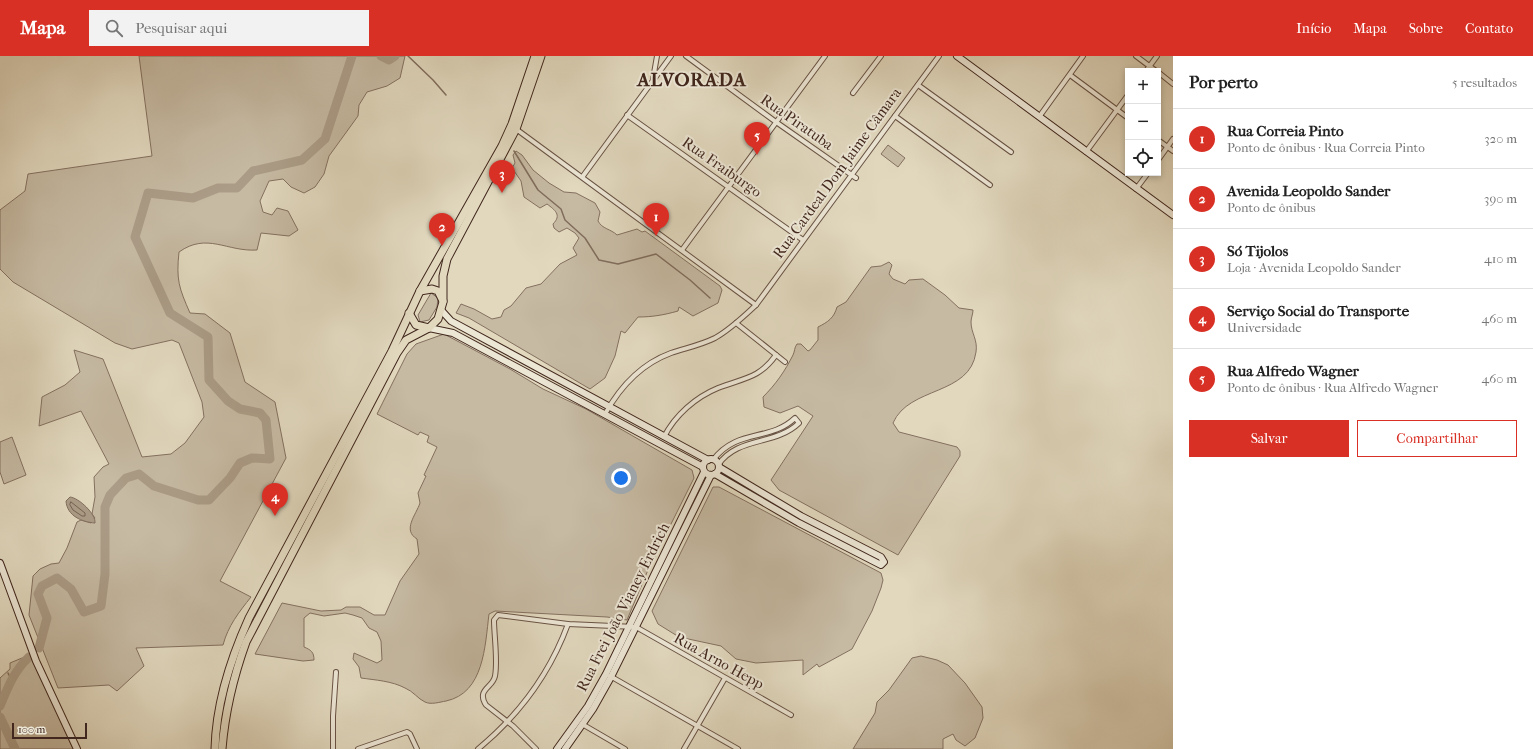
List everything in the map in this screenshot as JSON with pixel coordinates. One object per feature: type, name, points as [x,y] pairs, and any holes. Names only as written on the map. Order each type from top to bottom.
[{"type":"highway","points":[[215,749],[220,704],[234,653],[240,638],[265,586],[392,350],[420,291],[502,146],[512,124],[535,56]]},
{"type":"highway","points":[[222,749],[225,717],[231,686],[246,642],[397,353],[406,340],[429,328],[438,319],[443,302],[443,276],[447,259],[516,129],[541,56]]},
{"type":"highway","points":[[420,291],[435,290],[438,292],[443,302]]},
{"type":"highway","points":[[409,313],[413,323],[429,328]]},
{"type":"street","points":[[653,80],[657,56]]},
{"type":"street","points":[[583,176],[671,56]]},
{"type":"street","name":"Rua Piratuba","points":[[686,56],[856,178]]},
{"type":"street","points":[[682,250],[825,56]]},
{"type":"street","points":[[853,93],[881,56]]},
{"type":"street","name":"Rua Cardeal Dom Jaime Câmara","points":[[605,414],[630,379],[648,364],[670,354],[709,341],[736,323],[756,305],[939,56]]},
{"type":"street","points":[[957,56],[1173,215]]},
{"type":"street","points":[[1039,117],[1083,56]]},
{"type":"street","points":[[1136,56],[1152,68]]},
{"type":"street","points":[[1150,66],[1157,56]]},
{"type":"street","points":[[1070,75],[1125,116]]},
{"type":"street","points":[[1161,75],[1173,84]]},
{"type":"street","points":[[918,84],[1011,152]]},
{"type":"street","points":[[1086,152],[1125,99]]},
{"type":"street","name":"Rua Fraiburgo","points":[[627,115],[730,186],[803,240]]},
{"type":"street","points":[[895,116],[990,185]]},
{"type":"street","points":[[516,129],[583,176],[756,305]]},
{"type":"street","points":[[1161,156],[1173,139]]},
{"type":"street","points":[[1161,142],[1173,151]]},
{"type":"street","points":[[1136,189],[1146,176]]},
{"type":"street","points":[[429,328],[453,333],[605,414],[799,523],[881,566],[884,562],[882,557],[801,516],[711,460],[664,437],[450,321],[441,310]]},
{"type":"street","points":[[736,323],[785,362]]},
{"type":"street","points":[[664,437],[678,416],[696,401],[716,389],[754,376],[765,368],[776,355]]},
{"type":"street","points":[[711,460],[720,450],[730,443],[748,436],[780,428],[794,418],[799,424],[783,434],[744,445],[734,450],[725,456],[719,466]]},
{"type":"street","name":"Rua Frei João Vianey Erdrich","points":[[565,749],[582,724],[609,676],[703,470],[704,463],[711,460]]},
{"type":"street","name":"Rua Frei João Vianey Erdrich","points":[[632,627],[719,466]]},
{"type":"street","points":[[0,563],[36,661],[77,749]]},
{"type":"street","points":[[536,749],[507,721],[486,705],[482,696],[495,677],[495,617],[498,615],[568,624],[632,627]]},
{"type":"street","points":[[478,749],[526,700],[556,652],[568,624]]},
{"type":"street","name":"Rua Arno Hepp","points":[[632,627],[791,715]]},
{"type":"street","points":[[333,749],[333,708],[336,672]]},
{"type":"street","points":[[609,676],[738,749]]},
{"type":"street","name":"Rua Frei João Vianey Erdrich","points":[[557,749],[609,676]]},
{"type":"street","points":[[684,749],[725,678]]},
{"type":"street","points":[[582,724],[626,749]]},
{"type":"street","points":[[358,749],[407,732],[410,734],[418,749]]},
{"type":"shaded area","points":[[139,56],[405,56],[400,78],[387,86],[367,92],[359,105],[358,116],[329,156],[324,174],[315,187],[304,193],[291,187],[283,179],[269,181],[260,201],[263,212],[272,215],[277,208],[288,211],[298,230],[289,236],[261,233],[257,250],[246,250],[208,243],[189,246],[179,252],[179,284],[190,313],[205,314],[230,333],[245,382],[275,402],[286,458],[220,581],[251,597],[231,625],[223,645],[136,648],[144,666],[117,691],[109,685],[58,688],[29,615],[33,576],[40,569],[51,564],[59,563],[67,548],[77,522],[81,520],[91,523],[95,518],[92,514],[95,497],[94,477],[103,467],[109,464],[81,411],[39,426],[42,397],[65,385],[80,372],[74,350],[103,359],[142,457],[171,454],[185,443],[204,417],[202,402],[179,343],[172,340],[132,349],[115,343],[13,282],[0,269],[0,210],[25,191],[28,174],[152,156]]},
{"type":"shaded area","points":[[888,145],[905,158],[898,167],[881,154]]},
{"type":"shaded area","points":[[516,151],[522,155],[533,170],[549,183],[564,192],[576,193],[595,203],[600,212],[598,221],[604,227],[617,235],[637,229],[642,232],[645,231],[720,286],[722,290],[718,303],[693,316],[679,307],[678,311],[663,315],[638,317],[625,333],[621,331],[615,356],[605,378],[590,389],[469,318],[456,313],[461,304],[492,319],[501,317],[504,310],[511,306],[526,288],[541,284],[560,264],[577,255],[573,248],[579,238],[575,233],[567,228],[559,232],[554,228],[553,224],[557,218],[555,211],[547,204],[540,208],[524,197],[521,181],[512,168],[515,163],[513,155]]},
{"type":"shaded area","points":[[889,262],[892,265],[889,274],[893,279],[905,284],[909,280],[923,279],[945,295],[959,308],[973,310],[971,326],[976,348],[971,366],[963,376],[951,384],[912,402],[901,411],[893,423],[899,432],[957,447],[960,451],[960,456],[898,555],[779,490],[771,480],[813,416],[798,406],[780,413],[764,407],[763,397],[783,372],[793,355],[797,344],[801,344],[808,351],[810,350],[818,340],[818,327],[830,319],[837,307],[846,302],[871,267],[881,266]]},
{"type":"shaded area","points":[[431,293],[438,298],[437,307],[429,320],[420,322],[418,315]]},
{"type":"shaded area","points":[[444,334],[510,369],[543,389],[586,409],[692,470],[694,478],[648,570],[627,620],[607,617],[495,611],[489,614],[484,653],[475,678],[468,689],[459,696],[446,701],[433,703],[422,701],[408,689],[395,684],[361,678],[359,667],[353,659],[354,653],[377,663],[382,660],[381,641],[377,632],[369,628],[362,618],[353,615],[345,613],[324,616],[310,613],[304,618],[304,647],[312,652],[314,660],[303,661],[255,654],[282,603],[321,611],[341,610],[346,607],[360,607],[374,615],[385,615],[400,581],[419,554],[417,539],[413,535],[410,527],[420,503],[418,493],[426,476],[424,475],[437,447],[427,442],[429,436],[420,432],[418,435],[377,414],[407,354],[416,344]]},
{"type":"shaded area","points":[[12,437],[26,475],[4,484],[0,472],[0,442]]},
{"type":"shaded area","points":[[713,487],[719,487],[881,573],[883,580],[881,588],[872,611],[852,649],[819,667],[817,664],[803,675],[803,660],[756,663],[736,659],[721,646],[679,637],[658,624],[652,611]]},
{"type":"shaded area","points":[[921,656],[937,660],[948,665],[965,683],[982,707],[983,718],[975,738],[965,746],[956,740],[953,734],[943,739],[943,749],[853,749],[875,713],[877,702],[889,690],[912,658]]},
{"type":"shaded area","points":[[22,658],[33,659],[73,749],[0,749],[0,678],[10,669],[10,663]]},
{"type":"water","points":[[70,497],[78,500],[90,511],[95,519],[95,523],[80,520],[69,511],[66,501]]},
{"type":"waterway","points":[[39,648],[47,618],[38,594],[42,586],[57,578],[71,589],[84,612],[101,606],[105,574],[105,507],[110,495],[126,478],[139,474],[154,486],[198,500],[209,500],[230,478],[240,463],[252,458],[270,459],[266,420],[260,413],[240,409],[228,401],[209,380],[208,337],[170,313],[135,237],[148,193],[193,198],[218,188],[237,188],[253,171],[302,160],[325,139],[352,56]]},
{"type":"waterway","points":[[381,56],[389,60],[395,56]]},
{"type":"waterway","points":[[408,56],[446,95]]},
{"type":"waterway","points":[[514,151],[538,190],[561,209],[565,220],[585,238],[599,260],[618,264],[656,254],[690,280],[710,298]]},
{"type":"waterway","points":[[0,706],[15,674],[29,657]]},
{"type":"waterway","points":[[8,673],[11,679]]},
{"type":"waterway","points":[[0,717],[15,749]]},
{"type":"place","name":"Rua Alfredo Wagner","points":[[757,155]]},
{"type":"place","name":"Só Tijolos","points":[[502,193]]},
{"type":"place","name":"Rua Correia Pinto","points":[[656,236]]},
{"type":"place","name":"Avenida Leopoldo Sander","points":[[442,246]]},
{"type":"place","name":"Serviço Social do Transporte","points":[[275,516]]},
{"type":"district","name":"ALVORADA","points":[[692,80]]}]
